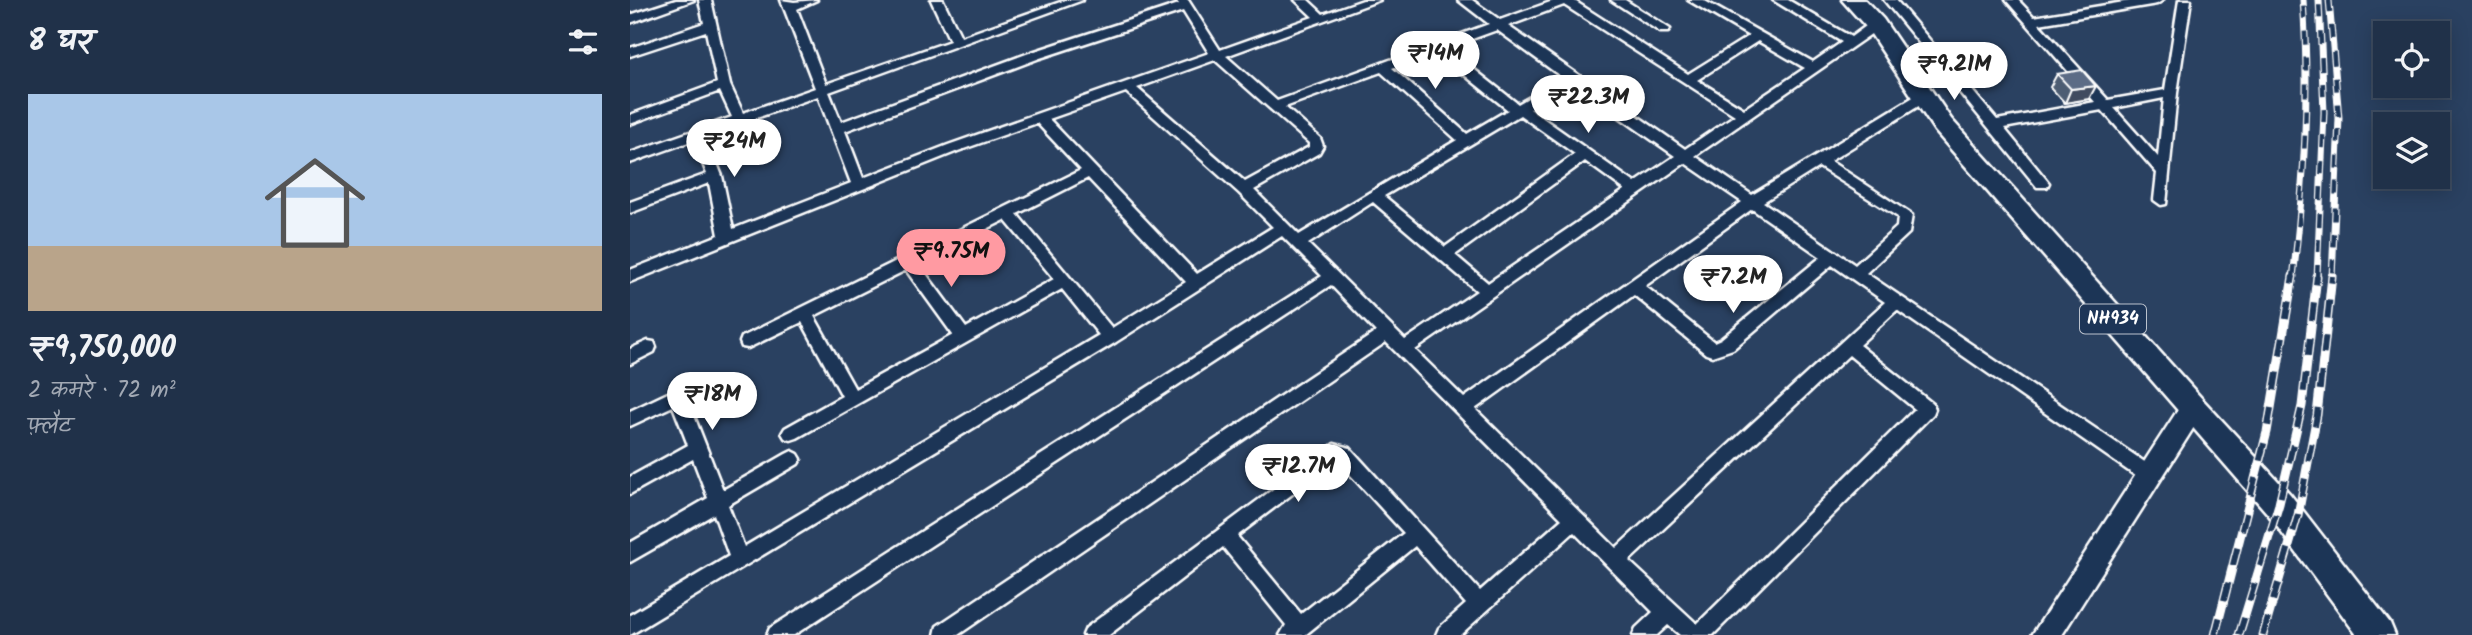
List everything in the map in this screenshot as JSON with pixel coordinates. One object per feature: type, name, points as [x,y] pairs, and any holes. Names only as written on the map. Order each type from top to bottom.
[{"type":"highway","name":"NH934","points":[[1853,0],[1875,24],[1943,125],[2279,504],[2378,635]]},
{"type":"main road","points":[[2046,635],[2192,409]]},
{"type":"street","points":[[630,19],[688,0]]},
{"type":"street","points":[[705,0],[724,85],[739,119]]},
{"type":"street","points":[[811,0],[789,3],[859,186]]},
{"type":"street","points":[[937,0],[957,42]]},
{"type":"street","points":[[630,158],[1077,0]]},
{"type":"street","points":[[1301,0],[1321,18]]},
{"type":"street","points":[[630,276],[1039,117],[1374,0]]},
{"type":"street","points":[[1464,0],[1572,78],[2149,475]]},
{"type":"street","points":[[1276,106],[1566,0],[1745,116]]},
{"type":"street","points":[[1617,0],[1664,29]]},
{"type":"street","points":[[1694,0],[1814,68]]},
{"type":"street","points":[[1779,0],[1851,42]]},
{"type":"street","points":[[1890,0],[2042,183]]},
{"type":"street","points":[[2012,0],[2164,172]]},
{"type":"street","points":[[2033,21],[2157,0]]},
{"type":"street","points":[[2161,200],[2171,93],[2185,0]]},
{"type":"street","points":[[836,129],[1184,3],[1216,54],[1315,141],[1314,149],[1244,189]]},
{"type":"street","points":[[630,52],[711,25]]},
{"type":"street","points":[[1404,349],[1870,29]]},
{"type":"street","points":[[1688,80],[1758,36]]},
{"type":"street","points":[[1438,47],[1519,109],[1636,191]]},
{"type":"street","points":[[1383,67],[1466,141]]},
{"type":"street","points":[[1298,243],[1572,78]]},
{"type":"street","points":[[630,120],[724,85]]},
{"type":"street","points":[[1126,86],[1244,189],[1615,561],[1667,612],[1697,635],[1927,409],[1848,345]]},
{"type":"street","points":[[1994,125],[2171,93]]},
{"type":"street","points":[[1464,408],[1752,202],[1926,96]]},
{"type":"street","points":[[1039,117],[1196,283]]},
{"type":"street","points":[[698,134],[715,176],[727,238]]},
{"type":"street","points":[[1444,255],[1585,154]]},
{"type":"street","points":[[1820,160],[1905,215],[1904,229],[1856,273]]},
{"type":"street","points":[[748,342],[1090,171]]},
{"type":"street","points":[[630,208],[715,176]]},
{"type":"street","points":[[1374,195],[1488,292]]},
{"type":"street","points":[[1008,213],[1110,337]]},
{"type":"street","points":[[630,626],[1110,337],[1283,228]]},
{"type":"street","points":[[1634,286],[1712,349],[1727,344],[1832,257]]},
{"type":"street","points":[[909,262],[964,337]]},
{"type":"street","points":[[777,635],[1332,277]]},
{"type":"street","points":[[791,433],[1064,281]]},
{"type":"street","points":[[1615,561],[1896,301]]},
{"type":"street","points":[[805,314],[852,399]]},
{"type":"street","points":[[944,633],[1388,332]]},
{"type":"street","points":[[630,357],[648,348]]},
{"type":"street","points":[[630,419],[676,397],[681,403],[740,560]]},
{"type":"street","points":[[630,486],[698,448]]},
{"type":"street","points":[[1093,635],[1334,452],[1339,451],[1480,605]]},
{"type":"street","points":[[630,552],[792,459]]},
{"type":"street","points":[[1446,635],[1574,519]]},
{"type":"street","points":[[1225,535],[1295,631],[1416,534]]},
{"type":"street","points":[[1643,635],[1667,612]]},
{"type":"building","points":[[2082,70],[2096,86],[2071,89],[2057,74]]},
{"type":"railway","points":[[2293,278],[2305,139],[2303,0]]},
{"type":"railway","points":[[2317,278],[2324,112],[2319,0]]},
{"type":"railway","points":[[2329,0],[2339,118],[2332,278]]},
{"type":"railway","points":[[2215,635],[2267,432],[2293,276]]},
{"type":"railway","points":[[2239,635],[2279,504],[2302,406],[2317,276]]},
{"type":"railway","points":[[2263,635],[2298,515],[2317,415],[2332,276]]}]
